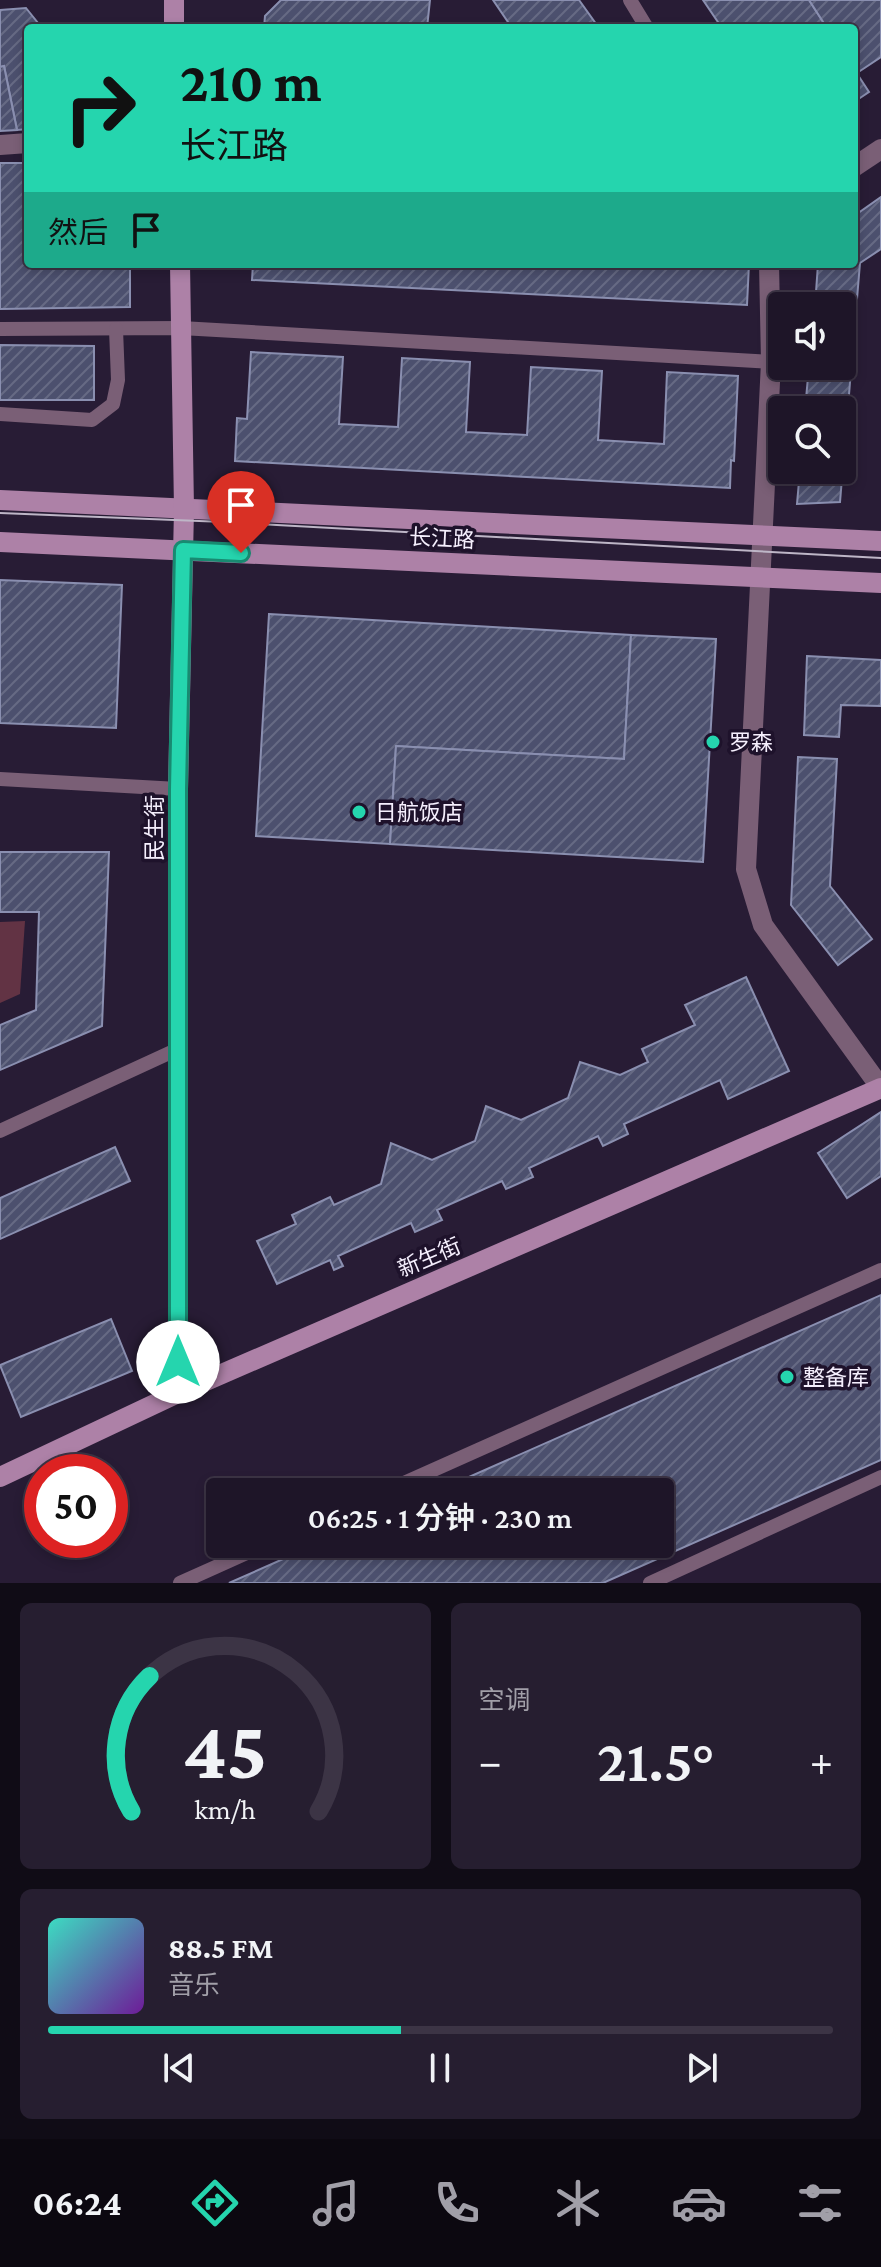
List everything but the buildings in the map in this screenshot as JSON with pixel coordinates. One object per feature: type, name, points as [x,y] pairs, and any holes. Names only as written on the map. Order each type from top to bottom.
[{"type":"main road","points":[[174,0],[174,24]]},
{"type":"main road","name":"民生街","points":[[178,1393],[178,789],[184,509],[180,268]]},
{"type":"main road","name":"长江路","points":[[0,500],[761,543],[881,541]]},
{"type":"main road","name":"长江路","points":[[0,542],[881,583]]},
{"type":"main road","name":"新生街","points":[[0,1477],[178,1393],[881,1088]]},
{"type":"street","points":[[0,145],[24,143]]},
{"type":"street","points":[[858,164],[881,149]]},
{"type":"street","points":[[769,268],[770,292]]},
{"type":"street","points":[[770,380],[746,869],[763,925],[881,1088]]},
{"type":"lane","points":[[630,0],[645,24]]},
{"type":"lane","points":[[0,329],[181,328],[768,362]]},
{"type":"lane","points":[[0,414],[92,420],[113,404],[118,380],[116,329]]},
{"type":"lane","points":[[0,779],[178,789]]},
{"type":"lane","points":[[0,1131],[178,1049]]},
{"type":"lane","points":[[415,1478],[881,1270]]},
{"type":"lane","points":[[650,1583],[881,1477]]},
{"type":"lane","points":[[180,1583],[236,1558]]},
{"type":"shaded area","points":[[25,921],[20,994],[0,1003],[0,922]]},
{"type":"tram line","points":[[0,513],[224,522],[881,558]]},
{"type":"place","name":"罗森","points":[[713,742]]},
{"type":"place","name":"日航饭店","points":[[359,812]]},
{"type":"place","name":"整备库","points":[[787,1377]]},
{"type":"route","points":[[178,1362],[178,789],[183,550],[241,553]]}]
